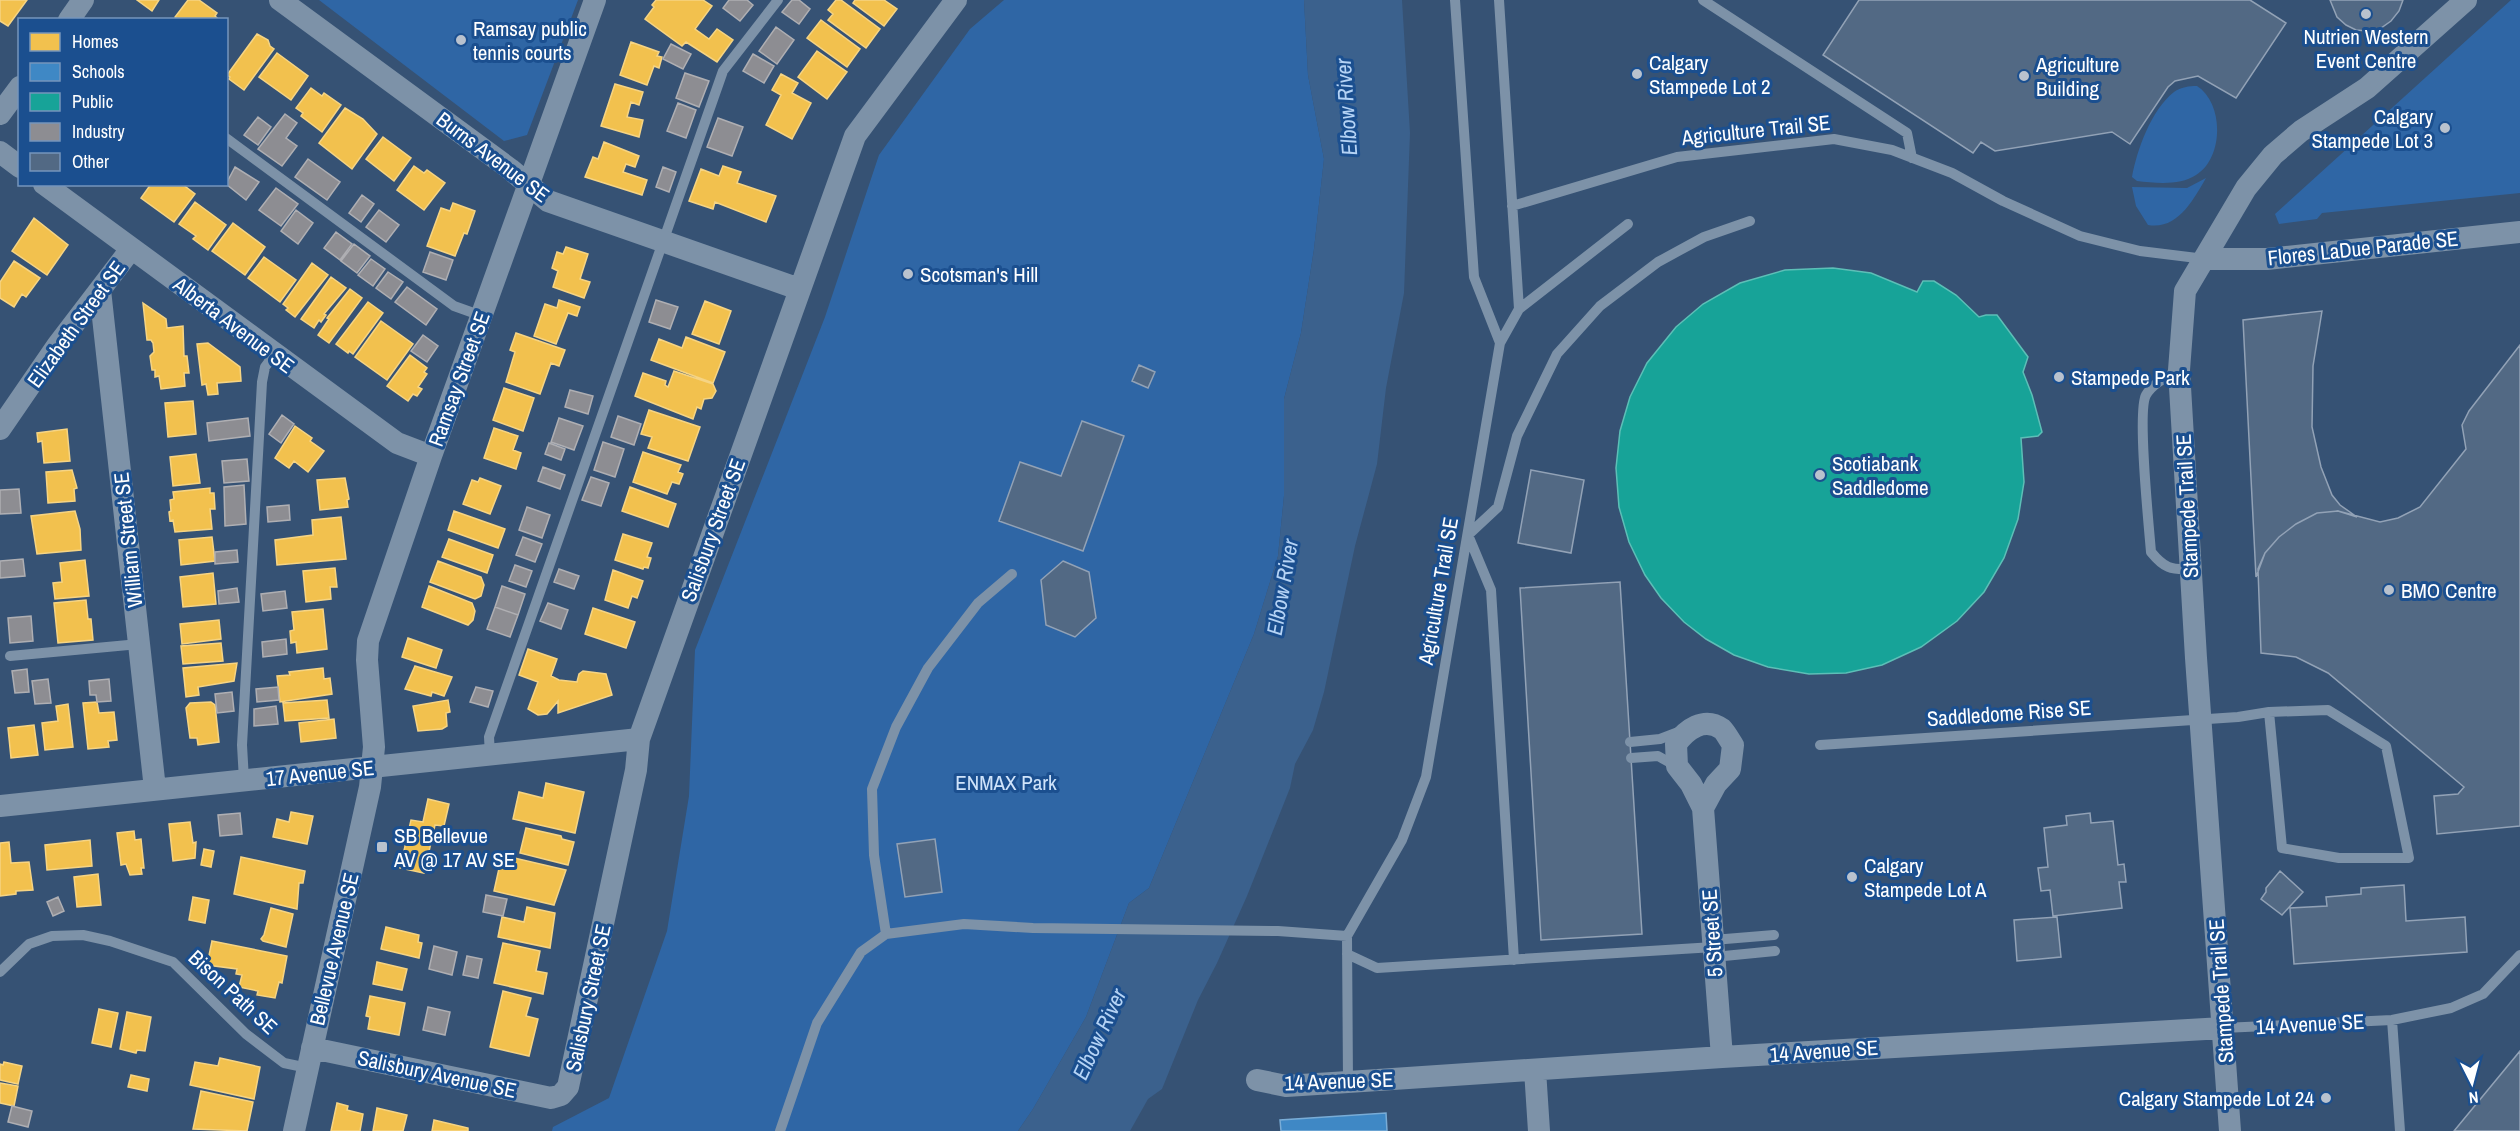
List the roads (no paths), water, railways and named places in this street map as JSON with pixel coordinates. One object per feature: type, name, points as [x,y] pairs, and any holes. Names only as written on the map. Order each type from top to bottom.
[{"type":"street","points":[[70,18],[83,0]]},
{"type":"street","name":"Burns Avenue SE","points":[[280,0],[548,201],[799,289]]},
{"type":"street","name":"Ramsay Street SE","points":[[372,767],[374,747],[367,660],[368,640],[431,456],[595,0]]},
{"type":"street","name":"Salisbury Street SE","points":[[561,1095],[570,1083],[636,770],[639,739],[799,289],[855,136],[956,0]]},
{"type":"street","name":"Stampede Trail SE","points":[[2230,1131],[2200,719],[2179,370],[2185,291],[2246,188],[2286,142],[2367,88],[2466,0]]},
{"type":"street","points":[[0,114],[18,90]]},
{"type":"street","name":"Alberta Avenue SE","points":[[47,186],[274,355],[397,443],[431,456]]},
{"type":"street","name":"Flores LaDue Parade SE","points":[[2205,259],[2267,260],[2520,232]]},
{"type":"street","name":"Elizabeth Street SE","points":[[0,429],[57,346],[131,249]]},
{"type":"street","name":"William Street SE","points":[[100,290],[155,789]]},
{"type":"street","points":[[1677,766],[1676,744],[1687,729],[1704,724],[1721,729],[1733,745],[1730,769],[1716,784],[1703,808]]},
{"type":"street","name":"17 Avenue SE","points":[[0,806],[639,739]]},
{"type":"street","name":"5 Street SE","points":[[1677,766],[1691,784],[1703,808],[1722,1057]]},
{"type":"street","name":"Bellevue Avenue SE","points":[[294,1131],[368,802],[372,767]]},
{"type":"street","name":"14 Avenue SE","points":[[1257,1080],[1286,1086],[1722,1057],[2223,1028]]},
{"type":"street","name":"Salisbury Avenue SE","points":[[310,1058],[551,1098],[561,1095]]},
{"type":"street","points":[[1535,1070],[1539,1131]]},
{"type":"lane","points":[[490,754],[489,736],[723,71],[777,0]]},
{"type":"lane","points":[[1455,0],[1474,277],[1500,343]]},
{"type":"lane","points":[[1499,0],[1519,309]]},
{"type":"lane","points":[[1703,0],[1907,133],[1912,158]]},
{"type":"lane","points":[[228,139],[454,306],[482,316]]},
{"type":"lane","name":"Agriculture Trail SE","points":[[1512,206],[1677,157],[1834,139],[1892,150],[1952,173],[2003,201],[2080,236],[2140,251],[2205,259]]},
{"type":"lane","points":[[1514,960],[1491,590],[1468,535],[1498,507],[1517,436],[1557,354],[1600,306],[1658,262],[1704,237],[1750,222]]},
{"type":"lane","name":"Agriculture Trail SE","points":[[1347,936],[1402,840],[1426,777],[1500,343],[1519,309],[1628,224]]},
{"type":"lane","points":[[244,780],[242,745],[262,382],[265,367],[274,355]]},
{"type":"lane","points":[[2179,370],[2157,382],[2145,396],[2142,420],[2151,552],[2161,564],[2177,570],[2190,569]]},
{"type":"lane","points":[[885,934],[874,855],[872,789],[896,727],[928,668],[978,603],[1012,574]]},
{"type":"lane","points":[[10,656],[139,644]]},
{"type":"lane","name":"Saddledome Rise SE","points":[[1820,745],[2200,719],[2269,712],[2328,710],[2386,746],[2409,858],[2339,858],[2282,848],[2269,712]]},
{"type":"lane","points":[[1630,742],[1660,739],[1687,729]]},
{"type":"lane","points":[[1631,758],[1658,756],[1677,766]]},
{"type":"lane","points":[[780,1131],[817,1023],[861,952],[885,934],[964,924],[1278,931],[1347,936],[1348,1082]]},
{"type":"lane","name":"Bison Path SE","points":[[0,972],[29,944],[52,936],[83,935],[110,940],[173,962],[246,1034],[284,1063],[310,1058]]},
{"type":"lane","points":[[1714,948],[1774,935]]},
{"type":"lane","points":[[1347,954],[1377,968],[1714,948],[1775,951]]},
{"type":"lane","name":"14 Avenue SE","points":[[2223,1028],[2392,1020],[2451,1008],[2483,994],[2520,955]]},
{"type":"lane","points":[[2392,1020],[2400,1131]]},
{"type":"water","name":"Elbow River","points":[[1304,0],[1402,0],[1410,133],[1404,293],[1386,388],[1377,464],[1355,546],[1324,692],[1313,730],[1295,764],[1290,788],[1247,896],[1198,1000],[1162,1089],[1148,1099],[1130,1131],[1018,1131],[1086,1017],[1129,903],[1149,888],[1254,634],[1278,556],[1284,496],[1284,399],[1301,333],[1314,249],[1324,159],[1308,75]]},
{"type":"place","name":"Nutrien Western Event Centre","points":[[2366,14]]},
{"type":"place","name":"Ramsay public tennis courts","points":[[461,40]]},
{"type":"place","name":"Calgary Stampede Lot 2","points":[[1637,74]]},
{"type":"place","name":"Agriculture Building","points":[[2024,76]]},
{"type":"place","name":"Calgary Stampede Lot 3","points":[[2445,128]]},
{"type":"place","name":"Scotsman's Hill","points":[[908,274]]},
{"type":"place","name":"Stampede Park","points":[[2059,377]]},
{"type":"place","name":"Scotiabank Saddledome","points":[[1820,475]]},
{"type":"place","name":"BMO Centre","points":[[2389,590]]},
{"type":"place","name":"SB Bellevue AV @ 17 AV SE","points":[[382,847]]},
{"type":"place","name":"Calgary Stampede Lot A","points":[[1852,877]]},
{"type":"place","name":"Calgary Stampede Lot 24","points":[[2326,1098]]},
{"type":"park label","name":"ENMAX Park","points":[[1006,782]]}]
